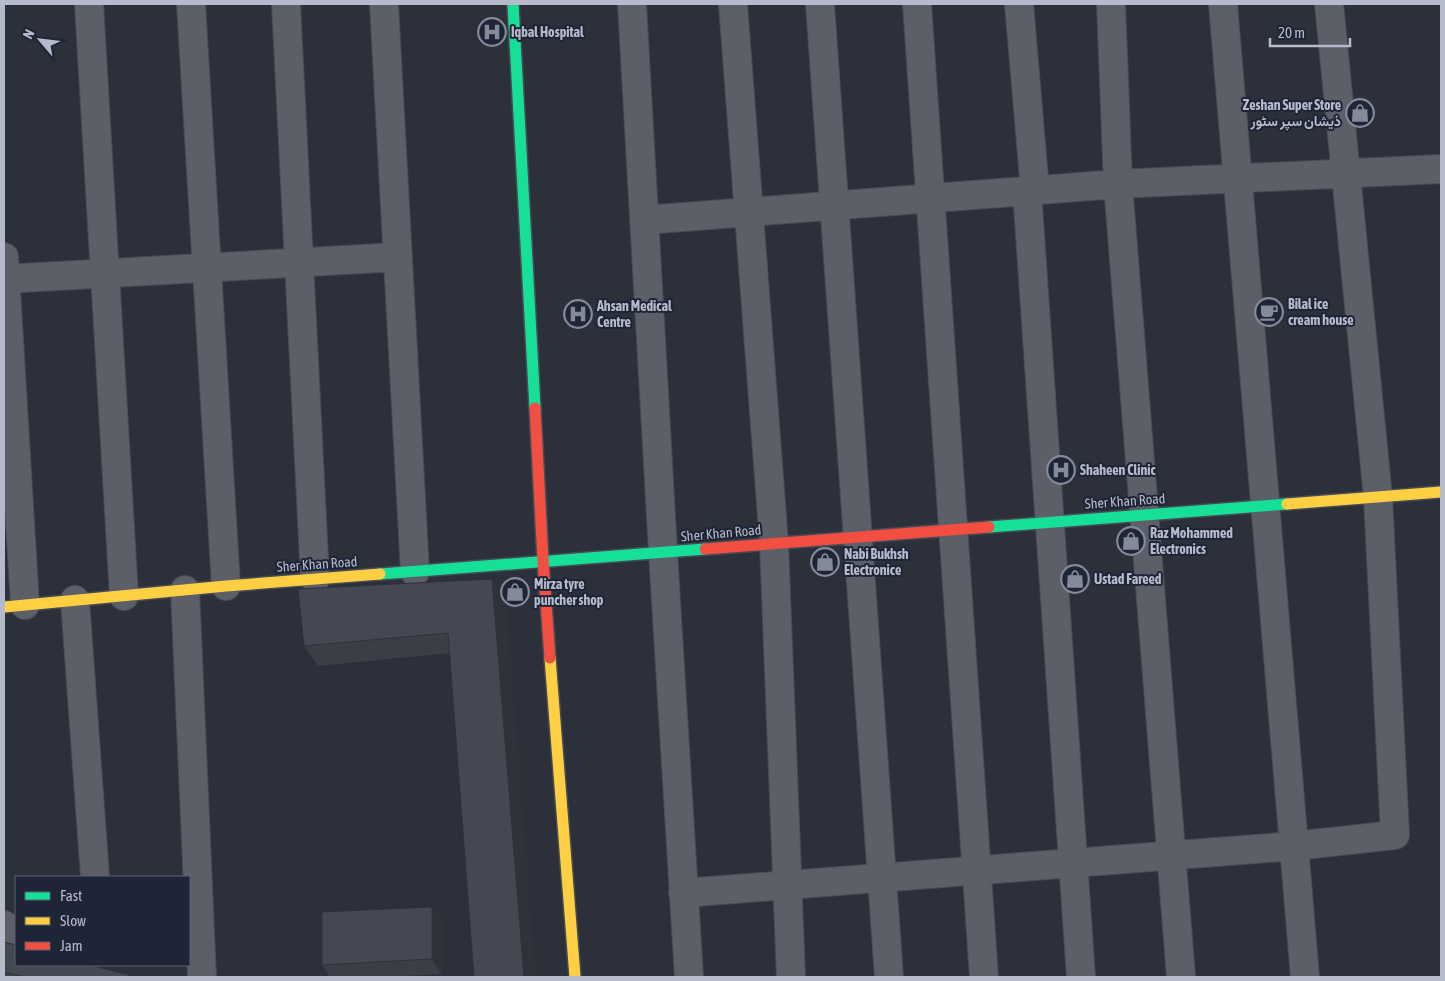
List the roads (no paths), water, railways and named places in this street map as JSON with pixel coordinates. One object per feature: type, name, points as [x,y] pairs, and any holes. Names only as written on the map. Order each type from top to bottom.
[{"type":"street","points":[[89,4],[124,596]]},
{"type":"street","points":[[191,4],[226,586]]},
{"type":"street","points":[[286,4],[315,579]]},
{"type":"street","points":[[384,4],[415,572]]},
{"type":"street","points":[[513,4],[543,561],[575,977]]},
{"type":"street","points":[[632,4],[662,552],[689,977]]},
{"type":"street","points":[[733,4],[774,543],[791,977]]},
{"type":"street","points":[[820,4],[889,977]]},
{"type":"street","points":[[918,4],[984,977]]},
{"type":"street","points":[[1019,4],[1049,522],[1081,977]]},
{"type":"street","points":[[1111,4],[1118,184],[1182,977]]},
{"type":"street","points":[[1223,4],[1305,977]]},
{"type":"street","points":[[683,893],[1294,846],[1395,835],[1378,497],[1329,4]]},
{"type":"street","points":[[644,220],[1118,184],[1441,169]]},
{"type":"street","points":[[14,606],[4,272],[105,274],[398,257]]},
{"type":"street","name":"Sher Khan Road","points":[[14,606],[226,586],[1441,492]]},
{"type":"street","points":[[185,590],[202,977]]},
{"type":"street","points":[[75,600],[95,876]]},
{"type":"place","name":"Iqbal Hospital","points":[[492,32]]},
{"type":"place","name":"Zeshan Super Store ذیشان سپر سٹور","points":[[1360,113]]},
{"type":"place","name":"Bilal ice cream house","points":[[1269,312]]},
{"type":"place","name":"Ahsan Medical Centre","points":[[578,314]]},
{"type":"place","name":"Shaheen Clinic","points":[[1061,470]]},
{"type":"place","name":"Raz Mohammed Electronics","points":[[1131,541]]},
{"type":"place","name":"Nabi Bukhsh Electronice","points":[[825,562]]},
{"type":"place","name":"Ustad Fareed","points":[[1075,579]]},
{"type":"place","name":"Mirza tyre puncher shop","points":[[515,592]]}]
